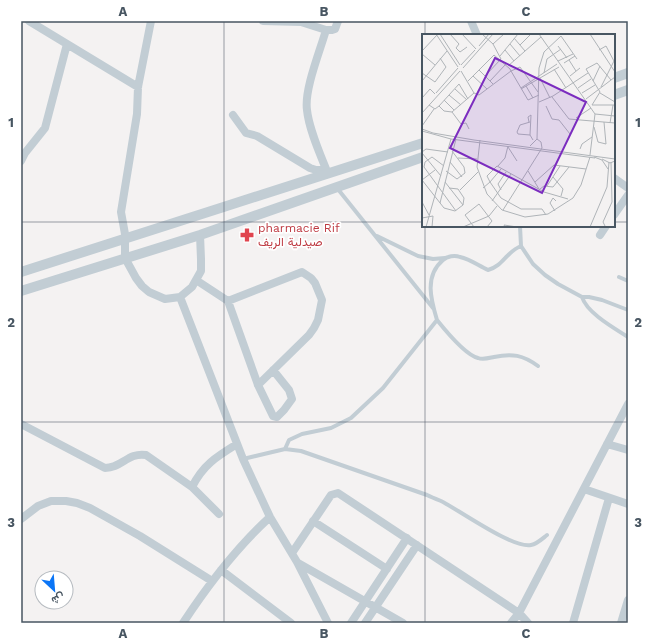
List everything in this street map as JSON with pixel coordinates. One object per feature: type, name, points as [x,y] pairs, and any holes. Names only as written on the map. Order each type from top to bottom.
[{"type":"street","points":[[29,21],[138,88]]},
{"type":"street","points":[[151,21],[138,88],[137,114],[121,212],[124,225],[125,258],[136,278],[149,292],[165,298],[180,297],[192,286],[201,271],[200,235]]},
{"type":"street","points":[[263,21],[301,21],[326,30],[335,29],[338,21]]},
{"type":"street","points":[[471,21],[477,34]]},
{"type":"street","points":[[326,30],[309,88],[307,110],[310,125],[327,172]]},
{"type":"street","points":[[21,160],[45,128],[67,44]]},
{"type":"street","points":[[615,78],[628,73]]},
{"type":"street","points":[[615,94],[628,90]]},
{"type":"street","points":[[233,115],[246,133],[257,136],[310,168],[327,172]]},
{"type":"street","points":[[21,272],[327,172],[422,143]]},
{"type":"street","points":[[21,291],[200,235],[422,157]]},
{"type":"street","points":[[615,179],[628,188]]},
{"type":"street","points":[[615,214],[628,194]]},
{"type":"street","points":[[600,235],[605,227]]},
{"type":"street","points":[[228,301],[302,272],[311,278],[315,283],[322,300],[314,328],[258,385]]},
{"type":"street","points":[[196,280],[228,301],[258,385],[273,416],[277,417],[280,416],[292,399],[289,390],[273,370]]},
{"type":"street","points":[[180,297],[243,459],[270,517],[297,562],[328,623]]},
{"type":"street","points":[[511,623],[519,613],[628,404]]},
{"type":"street","points":[[21,424],[105,468],[112,468],[138,454],[146,455],[192,487],[219,514]]},
{"type":"street","points":[[192,487],[202,470],[209,462],[237,444]]},
{"type":"street","points":[[607,444],[628,450]]},
{"type":"street","points":[[584,489],[628,504]]},
{"type":"street","points":[[292,553],[331,495],[338,493],[519,613],[528,623]]},
{"type":"street","points":[[573,623],[609,498]]},
{"type":"street","points":[[21,519],[38,506],[51,501],[77,503],[90,508],[140,536],[212,581]]},
{"type":"street","points":[[183,623],[221,570],[254,531],[270,517]]},
{"type":"street","points":[[313,521],[386,569]]},
{"type":"street","points":[[351,623],[407,538]]},
{"type":"street","points":[[365,623],[417,545]]},
{"type":"street","points":[[297,562],[403,623]]},
{"type":"street","points":[[221,570],[291,623]]},
{"type":"street","points":[[621,623],[628,600]]},
{"type":"lane","points":[[336,187],[433,308]]},
{"type":"lane","points":[[520,227],[521,246],[539,270],[558,284],[582,297],[602,300],[628,310]]},
{"type":"lane","points":[[376,235],[418,256],[433,259],[459,256],[488,270],[498,265],[513,250],[521,246]]},
{"type":"lane","points":[[446,258],[437,266],[431,276],[433,308],[437,320],[456,342],[477,358],[483,359],[508,354],[524,358],[538,366]]},
{"type":"lane","points":[[619,277],[628,281]]},
{"type":"lane","points":[[582,297],[584,303],[592,312],[628,337]]},
{"type":"lane","points":[[285,449],[289,440],[302,434],[331,428],[351,418],[383,388],[437,320]]},
{"type":"lane","points":[[243,459],[285,449],[301,451],[440,500],[485,528],[521,544],[530,545],[538,542],[547,535]]},
{"type":"place","name":"pharmacie Rif صيدلية الريف","points":[[247,235]]}]
